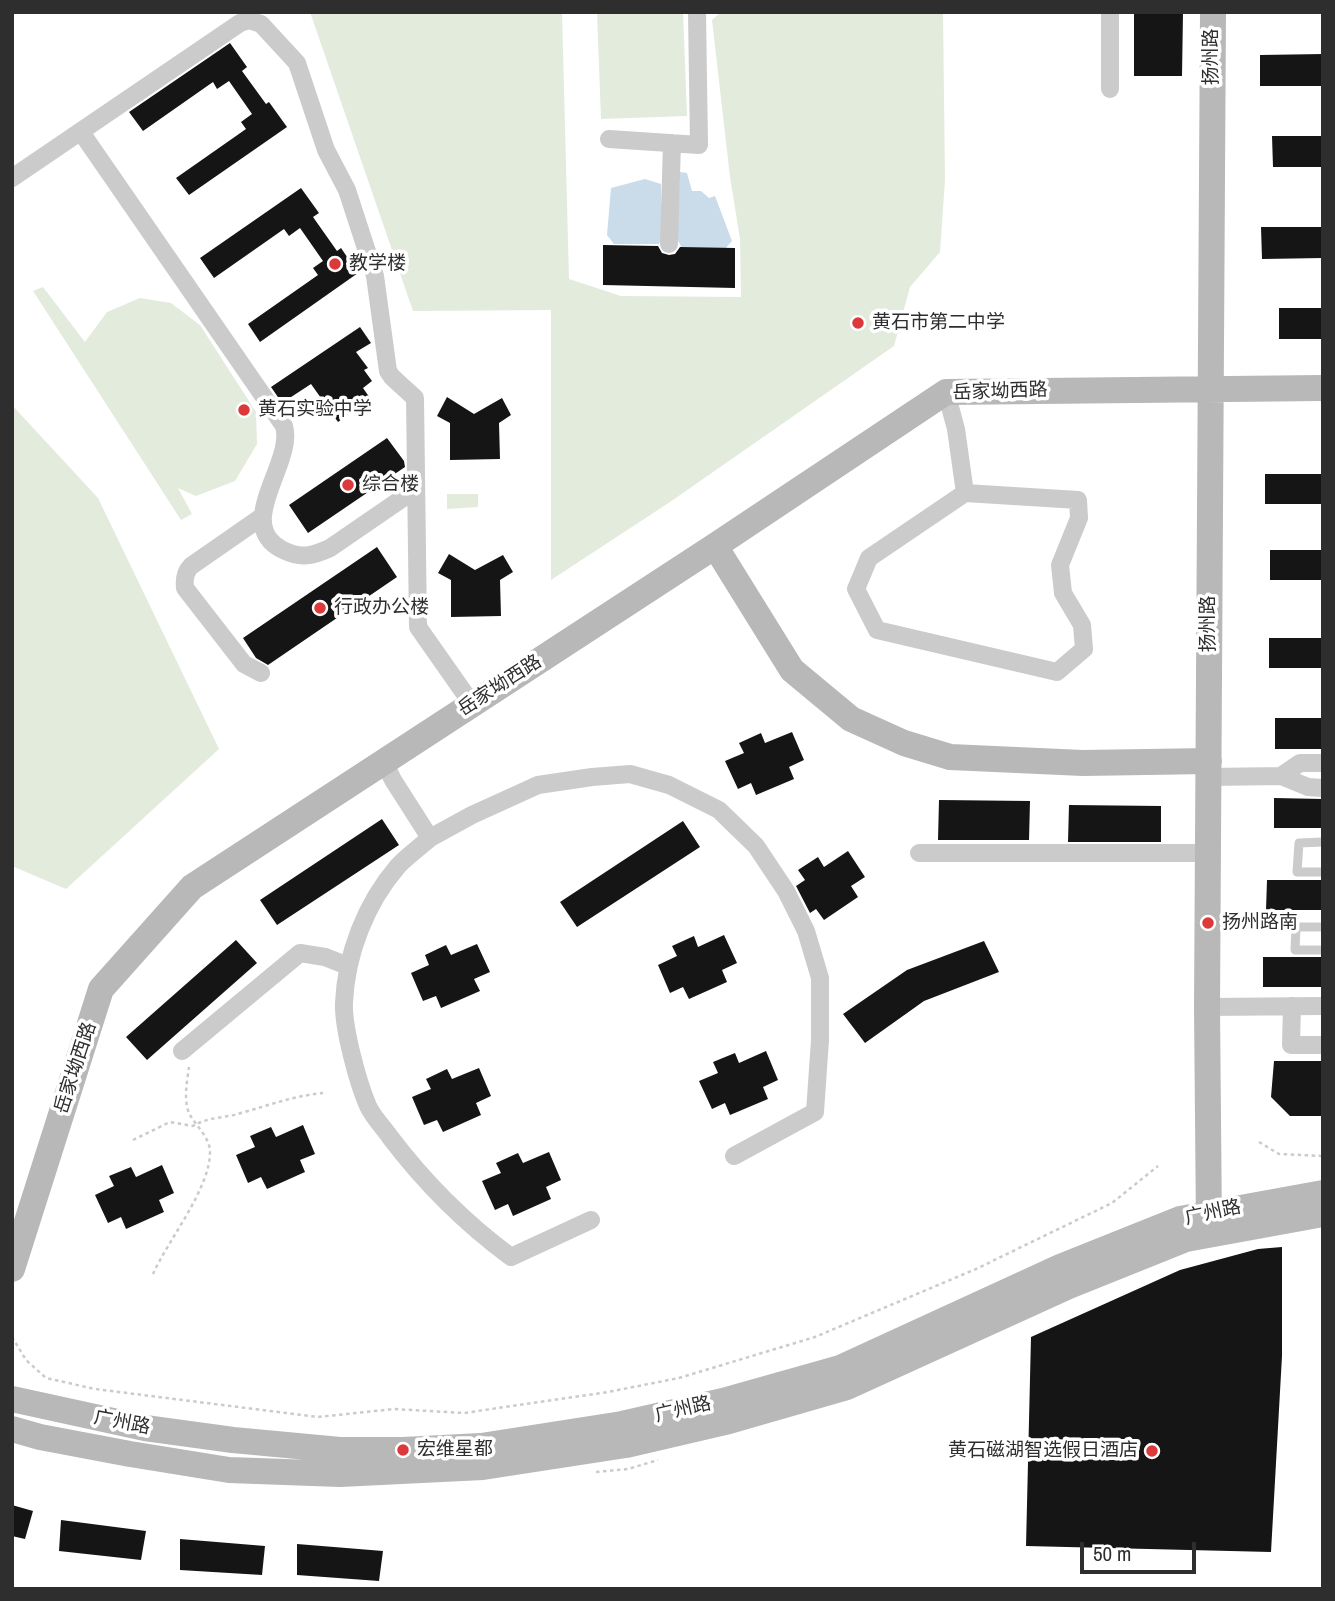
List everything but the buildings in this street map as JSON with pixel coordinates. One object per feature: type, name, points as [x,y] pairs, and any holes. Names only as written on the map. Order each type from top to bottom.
[{"type":"main road","name":"扬州路","points":[[1209,1224],[1207,1007],[1213,12]]},
{"type":"main road","name":"岳家坳西路","points":[[12,1269],[101,989],[192,887],[946,392],[1323,388]]},
{"type":"main road","points":[[715,546],[792,670],[851,719],[904,743],[950,757],[1209,769]]},
{"type":"main road","name":"广州路","points":[[12,1429],[40,1437],[229,1470],[340,1474],[483,1466],[626,1445],[729,1421],[847,1387],[1069,1286],[1185,1239],[1209,1224],[1323,1193]]},
{"type":"main road","name":"广州路","points":[[12,1399],[145,1429],[233,1440],[340,1450],[481,1446],[622,1424],[723,1401],[840,1368],[1060,1267],[1180,1219],[1209,1224],[1323,1214]]},
{"type":"street","points":[[609,139],[699,145],[697,12]]},
{"type":"street","points":[[1110,89],[1111,12]]},
{"type":"street","points":[[12,178],[240,23],[249,20],[261,24],[287,51],[297,63],[326,150],[346,190],[371,264],[388,371],[415,398],[418,627],[472,704]]},
{"type":"street","points":[[81,132],[284,426],[284,454],[270,487],[263,516],[265,528],[278,548],[291,554],[315,556],[416,489]]},
{"type":"street","points":[[669,244],[672,143]]},
{"type":"street","points":[[946,392],[956,429],[965,493]]},
{"type":"street","points":[[965,493],[1078,500],[1079,518],[1060,565],[1063,593],[1082,625],[1084,649],[1057,672],[877,631],[856,589],[869,558],[965,493]]},
{"type":"street","points":[[261,673],[244,664],[185,588],[184,581],[191,566],[263,516]]},
{"type":"street","points":[[384,762],[430,838]]},
{"type":"street","points":[[1281,776],[1300,763],[1323,763]]},
{"type":"street","points":[[1209,769],[1281,776],[1308,786],[1323,788]]},
{"type":"street","points":[[591,1220],[511,1257],[478,1233],[401,1151],[369,1109],[355,1068],[344,1006],[348,965],[368,910],[398,866],[430,838],[472,815],[538,785],[592,776],[630,774],[669,785],[719,810],[756,846],[786,891],[807,931],[820,978],[820,1040],[815,1112],[734,1156]]},
{"type":"street","points":[[919,853],[1208,853]]},
{"type":"street","points":[[181,1051],[300,953],[325,957],[348,965]]},
{"type":"street","points":[[1292,1006],[1291,1045],[1323,1045]]},
{"type":"street","points":[[1207,1007],[1323,1006]]},
{"type":"lane","points":[[1323,842],[1299,842],[1297,872],[1323,872]]},
{"type":"lane","points":[[1323,927],[1296,927],[1295,950],[1323,950]]},
{"type":"path","points":[[153,1274],[206,1177],[211,1150],[189,1113],[187,1087],[190,1067],[181,1051]]},
{"type":"path","points":[[133,1140],[170,1122],[193,1126],[296,1096],[323,1093]]},
{"type":"path","points":[[1259,1142],[1279,1154],[1323,1156]]},
{"type":"path","points":[[12,1337],[26,1360],[46,1378],[95,1389],[318,1417],[394,1409],[464,1413],[608,1392],[679,1378],[815,1337],[976,1269],[1112,1203],[1158,1166]]},
{"type":"shaded area","points":[[310,12],[562,12],[569,279],[621,296],[741,297],[740,239],[712,20],[721,12],[943,12],[945,180],[940,252],[910,287],[894,346],[670,502],[551,580],[551,310],[413,311]]},
{"type":"shaded area","points":[[597,12],[683,12],[687,116],[601,119]]},
{"type":"shaded area","points":[[43,287],[85,342],[107,312],[140,298],[171,303],[200,325],[256,412],[257,444],[235,481],[196,496],[178,488],[192,514],[181,520],[33,291]]},
{"type":"shaded area","points":[[12,405],[98,498],[219,749],[66,889],[12,866]]},
{"type":"shaded area","points":[[447,494],[478,494],[478,507],[447,509]]},
{"type":"water","points":[[680,172],[687,173],[692,191],[701,191],[709,198],[715,196],[732,241],[724,250],[683,250],[677,239]]},
{"type":"water","points":[[645,179],[661,184],[662,238],[659,244],[614,244],[607,235],[611,188]]},
{"type":"place","name":"教学楼","points":[[335,264]]},
{"type":"place","name":"黄石市第二中学","points":[[858,323]]},
{"type":"place","name":"黄石实验中学","points":[[244,410]]},
{"type":"place","name":"综合楼","points":[[348,485]]},
{"type":"place","name":"行政办公楼","points":[[320,608]]},
{"type":"place","name":"扬州路南","points":[[1208,923]]},
{"type":"place","name":"宏维星都","points":[[403,1450]]},
{"type":"place","name":"黄石磁湖智选假日酒店","points":[[1152,1451]]}]
